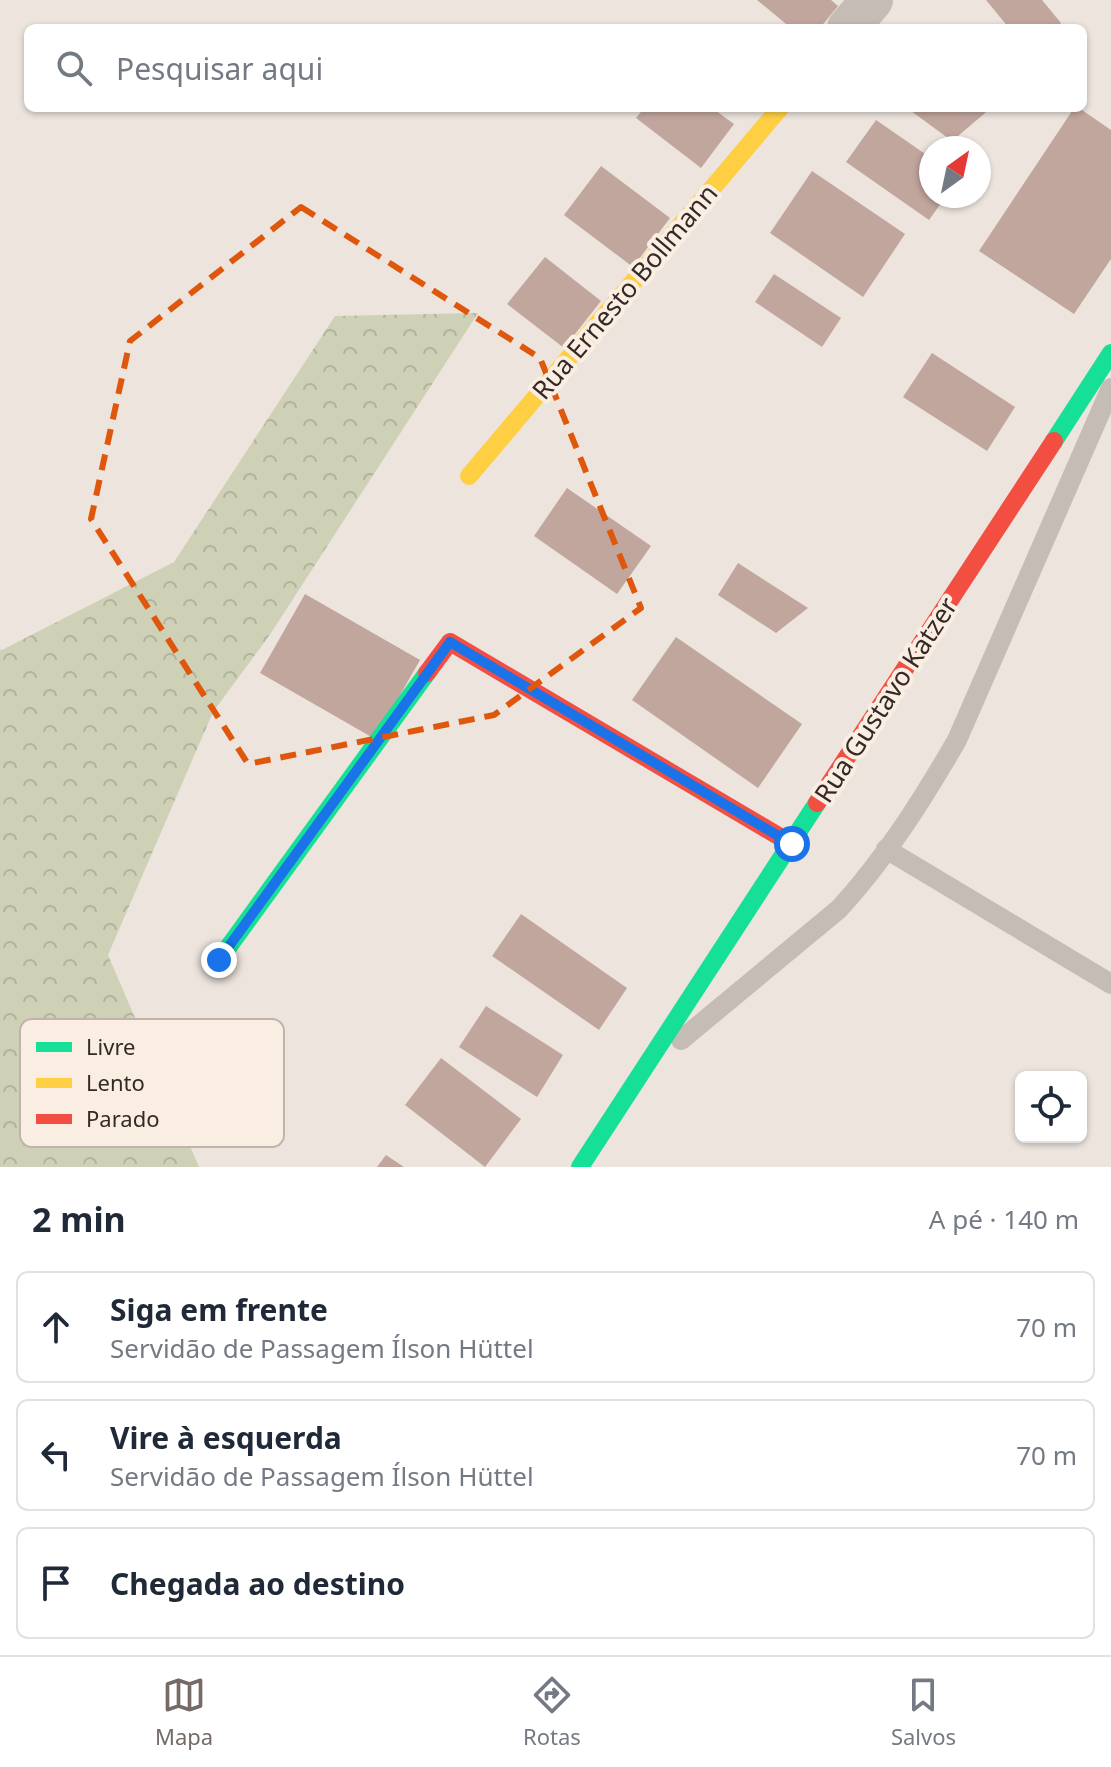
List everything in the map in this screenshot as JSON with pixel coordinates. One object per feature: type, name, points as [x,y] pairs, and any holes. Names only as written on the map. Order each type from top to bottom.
[{"type":"street","points":[[851,24],[872,0]]},
{"type":"street","name":"Rua Ernesto Bollmann","points":[[469,476],[777,112]]},
{"type":"street","name":"Rua Gustavo Katzer","points":[[580,1167],[1111,353]]},
{"type":"street","points":[[219,960],[450,642],[792,844]]},
{"type":"lane","points":[[647,1068],[839,909],[926,793],[957,740],[1111,388]]},
{"type":"lane","points":[[886,849],[1111,984]]},
{"type":"highlighted area","points":[[301,207],[540,358],[641,608],[494,715],[248,764],[91,519],[130,341]]},
{"type":"green space","points":[[478,313],[271,633],[213,712],[108,955],[135,1019],[20,1019],[20,1147],[190,1147],[199,1167],[0,1167],[0,649],[174,562],[335,316]]},
{"type":"building","points":[[757,0],[831,0],[838,6],[823,24],[786,24]]},
{"type":"building","points":[[986,0],[1042,0],[1061,23],[1060,24],[1006,24]]},
{"type":"building","points":[[641,112],[718,112],[734,124],[701,168],[636,118]]},
{"type":"building","points":[[912,112],[986,112],[958,136],[945,136]]},
{"type":"building","points":[[1071,112],[1085,112],[1111,130],[1111,259],[1074,314],[979,251]]},
{"type":"building","points":[[876,120],[919,150],[919,208],[938,208],[929,220],[846,162]]},
{"type":"building","points":[[601,166],[670,218],[633,267],[564,215]]},
{"type":"building","points":[[812,171],[905,234],[863,297],[770,233]]},
{"type":"building","points":[[545,257],[601,301],[564,348],[507,304]]},
{"type":"building","points":[[774,274],[841,318],[822,347],[755,302]]},
{"type":"building","points":[[932,353],[1015,407],[987,451],[903,397]]},
{"type":"building","points":[[567,488],[651,546],[617,594],[534,536]]},
{"type":"building","points":[[738,563],[808,608],[776,633],[718,595]]},
{"type":"building","points":[[305,594],[420,660],[375,739],[260,673]]},
{"type":"building","points":[[676,637],[802,724],[758,788],[632,700]]},
{"type":"building","points":[[521,914],[627,988],[599,1030],[492,956]]},
{"type":"building","points":[[486,1006],[563,1055],[537,1097],[459,1047]]},
{"type":"building","points":[[441,1058],[521,1119],[485,1167],[405,1105]]},
{"type":"building","points":[[386,1155],[404,1167],[377,1167]]},
{"type":"traffic: fast","points":[[1054,441],[1111,353]]},
{"type":"traffic: fast","points":[[219,960],[427,673]]},
{"type":"traffic: fast","points":[[580,1167],[817,803]]},
{"type":"traffic: slow","points":[[469,476],[777,112]]},
{"type":"traffic: jam","points":[[817,803],[1054,441]]},
{"type":"traffic: jam","points":[[427,673],[450,642],[792,844]]},
{"type":"route","points":[[219,960],[450,642],[792,844]]}]
